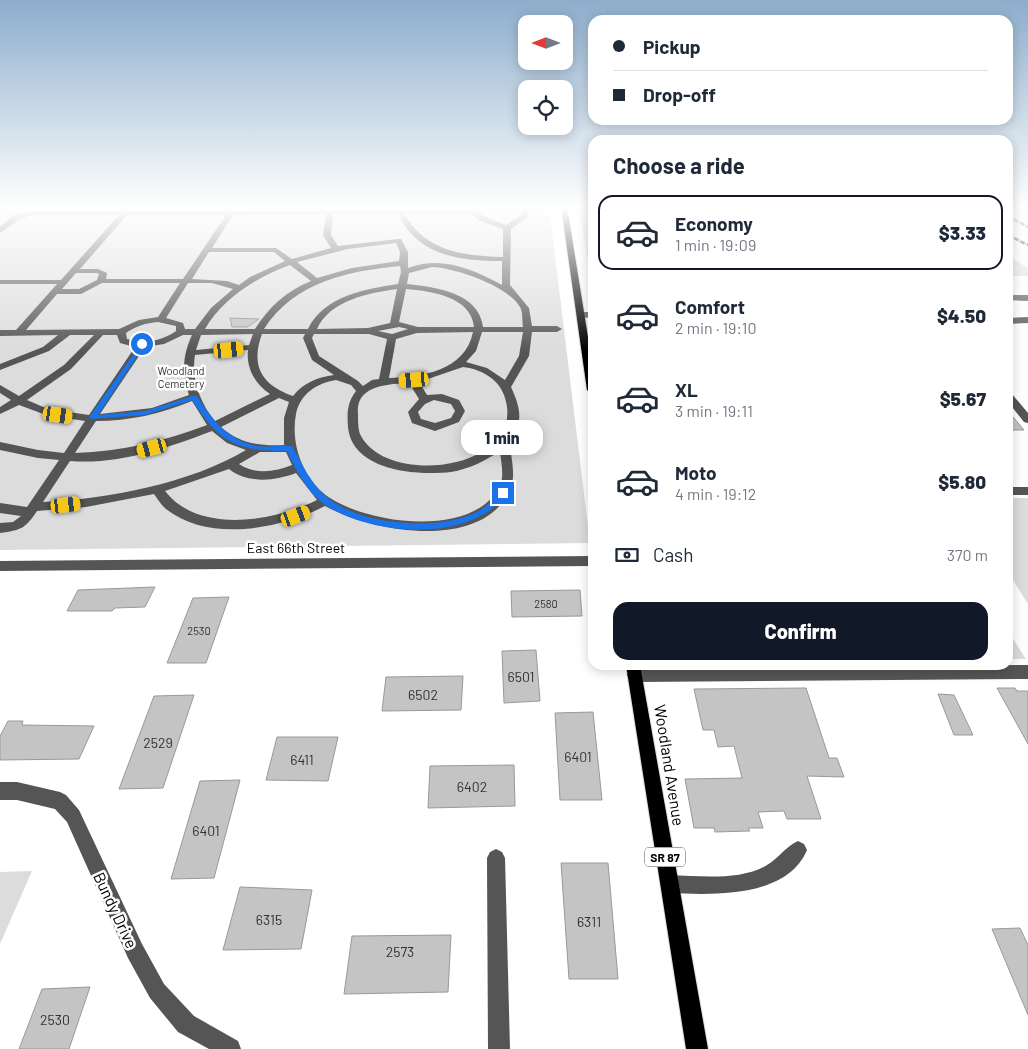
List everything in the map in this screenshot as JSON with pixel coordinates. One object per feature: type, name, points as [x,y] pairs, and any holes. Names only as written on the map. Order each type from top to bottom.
[{"type":"main road","points":[[572,255],[588,346]]},
{"type":"main road","name":"Woodland Avenue","points":[[634,670],[697,1049]]},
{"type":"street","points":[[18,333],[89,255]]},
{"type":"street","points":[[160,320],[203,255]]},
{"type":"street","points":[[284,255],[316,281]]},
{"type":"street","points":[[290,448],[257,448],[230,440],[214,426],[193,397],[188,381],[190,353],[198,332],[214,310],[239,288],[273,268],[315,255]]},
{"type":"street","points":[[394,325],[402,286],[404,255]]},
{"type":"street","points":[[419,265],[426,255]]},
{"type":"street","points":[[453,255],[504,264]]},
{"type":"street","points":[[505,255],[506,285],[525,308],[528,329],[524,356],[506,387]]},
{"type":"street","points":[[295,400],[268,388],[256,374],[253,366],[253,347],[258,331],[276,305],[292,292],[316,281],[364,268],[404,268],[419,265],[443,265],[472,273],[513,294]]},
{"type":"street","points":[[75,271],[98,271],[104,273],[101,281]]},
{"type":"street","points":[[472,273],[486,272]]},
{"type":"street","points":[[56,292],[81,291],[101,281],[187,280],[227,283],[239,288]]},
{"type":"street","points":[[0,282],[65,282]]},
{"type":"street","points":[[362,390],[356,383],[346,378],[321,365],[312,358],[309,344],[310,331],[319,316],[344,298],[379,289],[402,286],[432,289],[454,296],[475,313],[478,330],[474,346],[467,361],[433,376],[414,380],[383,382],[346,378],[332,378],[316,382],[306,388],[295,400],[289,422],[290,448],[297,468],[325,501],[344,511],[377,523],[420,526],[465,520],[490,507],[503,493],[507,478],[505,441],[514,419],[512,400],[506,387],[490,374],[467,361]]},
{"type":"street","points":[[1013,298],[1028,298]]},
{"type":"street","points":[[581,315],[588,316]]},
{"type":"street","points":[[0,333],[121,332],[134,324],[160,320],[177,323],[180,325],[181,332]]},
{"type":"street","points":[[1013,321],[1028,320]]},
{"type":"street","points":[[121,332],[123,341],[142,344],[169,339],[181,332],[369,331],[394,325],[408,326],[416,330]]},
{"type":"street","points":[[369,331],[392,337],[416,330],[557,329]]},
{"type":"street","points":[[0,411],[81,357],[101,332]]},
{"type":"street","points":[[0,367],[46,349],[66,333]]},
{"type":"street","points":[[383,382],[392,337]]},
{"type":"street","points":[[0,528],[16,526],[24,521],[142,344]]},
{"type":"street","points":[[190,353],[253,347]]},
{"type":"street","points":[[414,380],[414,385],[425,400]]},
{"type":"street","points":[[383,382],[362,390],[354,402],[352,430],[362,448],[383,463],[416,470],[454,467],[484,456],[505,441]]},
{"type":"street","points":[[0,388],[19,400],[58,415],[93,418],[145,413],[178,404],[193,397]]},
{"type":"street","points":[[0,446],[24,453],[86,459],[139,451],[179,440],[214,426],[278,394]]},
{"type":"street","points":[[1018,409],[1028,420]]},
{"type":"street","points":[[0,508],[31,510],[81,503],[156,488],[230,464],[257,448]]},
{"type":"street","points":[[230,464],[242,472],[264,476],[283,474],[297,468]]},
{"type":"street","points":[[156,488],[169,505],[185,516],[214,522],[279,519],[311,510],[325,501]]},
{"type":"street","points":[[1013,491],[1028,491]]},
{"type":"street","name":"East 66th Street","points":[[0,566],[588,561]]},
{"type":"street","points":[[634,670],[1028,672]]},
{"type":"street","name":"Bundy Drive","points":[[0,791],[17,791],[60,801],[72,816],[135,951],[157,991],[186,1024],[230,1049]]},
{"type":"street","points":[[670,884],[723,885],[749,882],[778,870],[790,862],[798,850]]},
{"type":"street","points":[[496,858],[499,1049]]},
{"type":"green space","name":"Woodland Cemetery","points":[[0,255],[555,255],[588,527],[588,543],[0,550]]},
{"type":"green space","points":[[1013,259],[1028,268],[1028,276],[1013,276]]},
{"type":"green space","points":[[1013,498],[1028,498],[1028,604],[1013,580]]},
{"type":"green space","points":[[1013,639],[1026,659],[1013,659]]},
{"type":"green space","points":[[32,871],[0,944],[0,872]]},
{"type":"building","points":[[230,318],[259,319],[247,327],[232,327]]},
{"type":"building","points":[[1013,417],[1024,430],[1013,430]]},
{"type":"building","points":[[155,587],[145,607],[115,608],[112,611],[67,611],[78,590]]},
{"type":"building","points":[[580,590],[582,616],[512,617],[511,591]]},
{"type":"building","points":[[229,597],[206,663],[167,663],[193,598]]},
{"type":"building","points":[[536,650],[540,701],[504,703],[502,651]]},
{"type":"building","points":[[463,676],[461,710],[382,711],[386,677]]},
{"type":"building","points":[[806,688],[829,758],[837,758],[844,777],[807,776],[821,819],[787,819],[784,811],[758,812],[763,828],[748,828],[750,831],[715,832],[714,828],[694,828],[685,779],[742,778],[734,746],[718,747],[714,730],[703,730],[694,689]]},
{"type":"building","points":[[997,688],[1015,688],[1017,691],[1028,691],[1028,744]]},
{"type":"building","points":[[938,694],[954,695],[973,735],[954,735]]},
{"type":"building","points":[[194,695],[163,788],[119,789],[154,696]]},
{"type":"building","points":[[593,712],[602,800],[560,800],[555,713]]},
{"type":"building","points":[[8,721],[23,721],[22,725],[94,726],[79,759],[0,760],[0,736]]},
{"type":"building","points":[[277,737],[338,737],[328,781],[266,780]]},
{"type":"building","points":[[514,765],[515,806],[428,808],[430,766]]},
{"type":"building","points":[[240,780],[214,878],[171,879],[200,781]]},
{"type":"building","points":[[561,863],[608,863],[618,979],[569,979]]},
{"type":"building","points":[[240,887],[312,890],[301,949],[223,950]]},
{"type":"building","points":[[1020,928],[1028,945],[1028,1015],[992,929]]},
{"type":"building","points":[[451,935],[448,992],[344,994],[352,936]]},
{"type":"building","points":[[90,987],[69,1049],[19,1049],[42,989]]},
{"type":"route","points":[[142,344],[93,418],[145,413],[178,404],[193,397],[216,429],[230,440],[257,448],[290,448],[297,468],[325,501],[344,511],[377,523],[420,526],[454,523],[478,515],[498,500],[503,493]]}]
